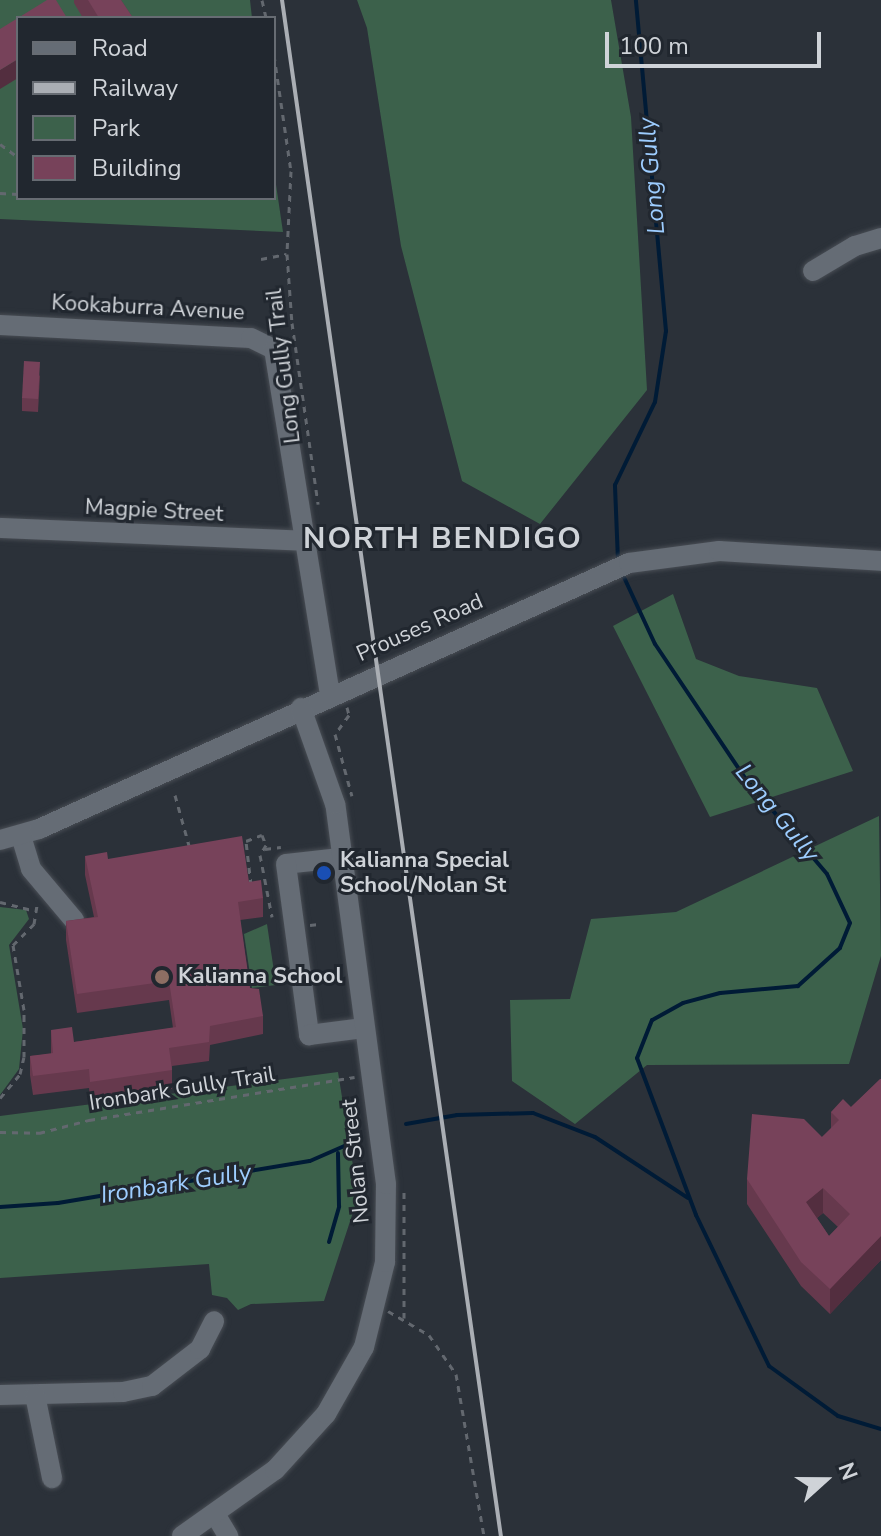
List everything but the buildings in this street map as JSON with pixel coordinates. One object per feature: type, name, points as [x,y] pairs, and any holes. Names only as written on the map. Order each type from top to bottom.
[{"type":"street","points":[[813,271],[855,246],[881,238]]},
{"type":"street","name":"Kookaburra Avenue","points":[[0,325],[256,338],[271,345],[280,364],[330,695]]},
{"type":"street","name":"Magpie Street","points":[[0,528],[306,541]]},
{"type":"street","name":"Prouses Road","points":[[0,840],[21,836],[620,566],[719,551],[881,561]]},
{"type":"street","name":"Nolan Street","points":[[182,1536],[275,1470],[311,1434],[347,1382],[372,1325],[385,1262],[388,1211],[329,776],[301,708]]},
{"type":"street","points":[[21,836],[31,869],[74,920]]},
{"type":"street","points":[[340,858],[286,864],[309,1035],[364,1028]]},
{"type":"street","points":[[0,1395],[123,1392],[152,1386],[200,1349],[214,1321]]},
{"type":"street","points":[[35,1395],[52,1478]]},
{"type":"street","points":[[215,1514],[228,1536]]},
{"type":"path","name":"Long Gully Trail","points":[[276,69],[291,171],[287,254],[319,513]]},
{"type":"path","points":[[261,259],[287,254]]},
{"type":"path","points":[[175,795],[192,856],[186,855]]},
{"type":"path","points":[[255,895],[246,849],[249,837],[265,839],[260,855],[272,917]]},
{"type":"path","points":[[240,849],[246,849]]},
{"type":"path","points":[[238,878],[253,876]]},
{"type":"path","points":[[0,1098],[20,1074],[24,1057],[24,1010],[13,945],[29,931],[37,911],[37,900]]},
{"type":"path","points":[[0,902],[37,911]]},
{"type":"path","name":"Ironbark Gully Trail","points":[[0,1132],[39,1133],[99,1118],[370,1075]]},
{"type":"path","points":[[392,1312],[437,1343],[456,1374],[484,1536]]},
{"type":"green space","points":[[0,0],[250,0],[252,16],[16,16],[16,200],[276,200],[276,185],[283,232],[0,219]]},
{"type":"green space","points":[[357,0],[611,0],[631,117],[647,390],[540,524],[462,481],[401,246],[367,28]]},
{"type":"green space","points":[[673,594],[696,659],[739,676],[817,688],[853,771],[710,817],[613,626]]},
{"type":"green space","points":[[879,816],[881,956],[849,1064],[647,1065],[575,1124],[512,1081],[510,1000],[570,999],[591,919],[676,912]]},
{"type":"green space","points":[[0,907],[26,910],[29,919],[9,945],[23,1029],[19,1069],[0,1095]]},
{"type":"green space","points":[[267,924],[276,985],[252,988],[244,934]]},
{"type":"green space","points":[[338,1072],[358,1197],[324,1301],[251,1304],[238,1310],[227,1298],[212,1295],[209,1264],[0,1278],[0,1116]]},
{"type":"waterway","name":"Long Gully","points":[[618,561],[615,485],[655,402],[666,331],[636,0]]},
{"type":"waterway","name":"Long Gully","points":[[622,573],[655,644],[745,778],[827,874],[850,923],[840,948],[798,986],[720,993],[683,1003],[652,1020],[637,1058],[696,1215],[769,1366],[838,1416],[881,1429]]},
{"type":"waterway","name":"Ironbark Gully","points":[[406,1124],[457,1115],[533,1113],[595,1137],[688,1198]]},
{"type":"waterway","name":"Ironbark Gully","points":[[0,1207],[58,1203],[310,1161],[349,1144]]},
{"type":"waterway","points":[[329,1242],[339,1206],[338,1153]]},
{"type":"railway","points":[[282,0],[501,1536]]},
{"type":"place","name":"Kalianna Special School/Nolan St","points":[[324,873]]},
{"type":"place","name":"Kalianna School","points":[[162,977]]},
{"type":"district","name":"NORTH BENDIGO","points":[[443,539]]}]
